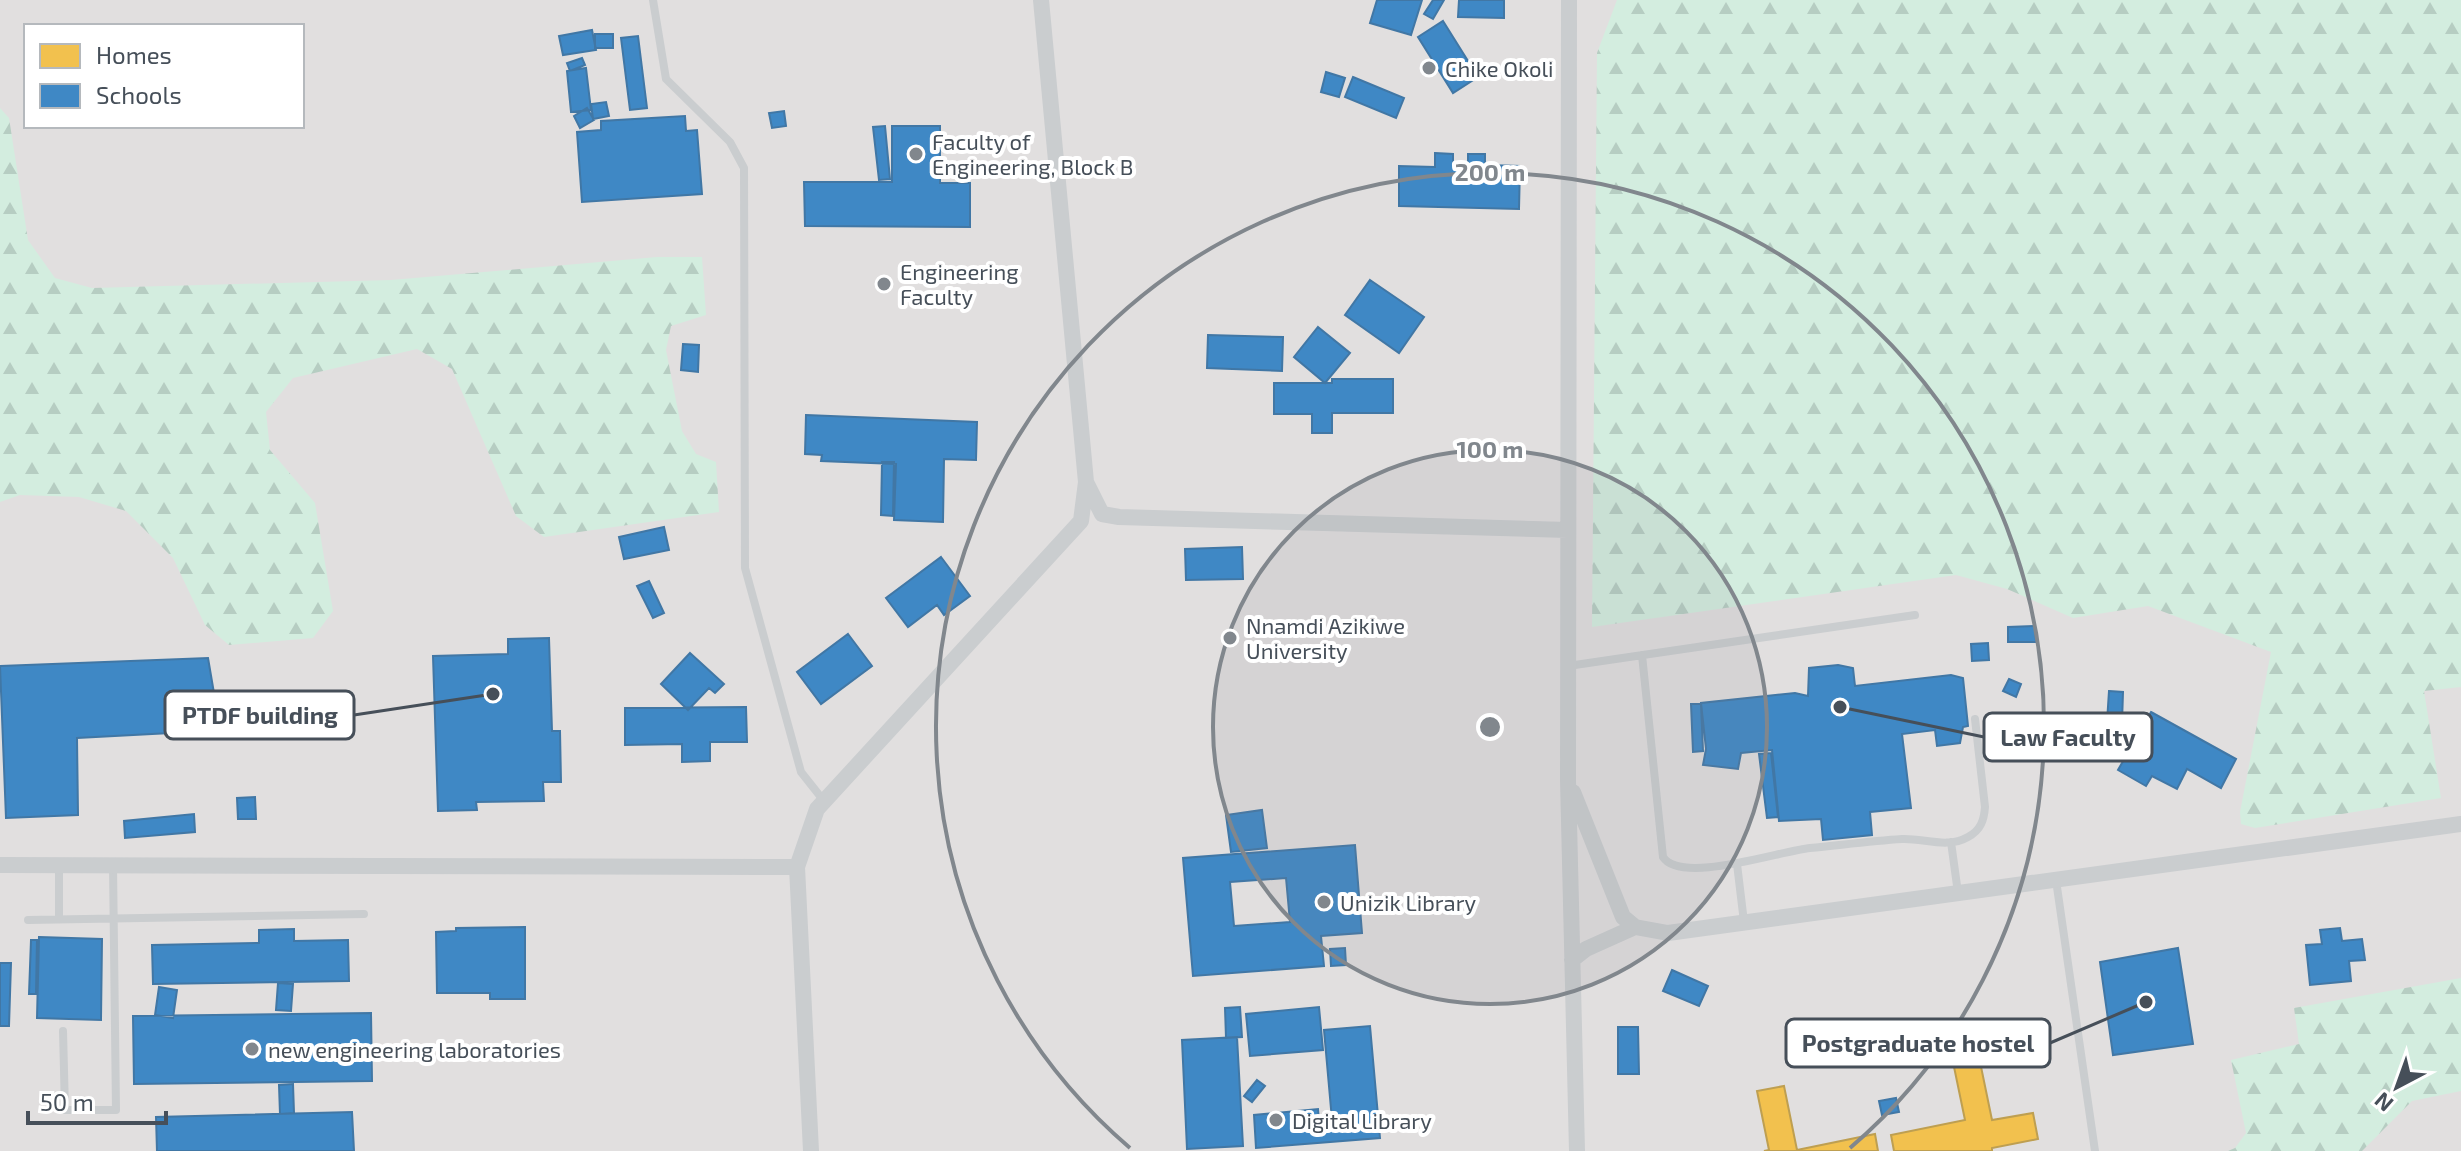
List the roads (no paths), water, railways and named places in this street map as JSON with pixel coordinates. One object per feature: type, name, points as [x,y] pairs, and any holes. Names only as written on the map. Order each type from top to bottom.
[{"type":"street","points":[[1041,0],[1086,482],[1081,521]]},
{"type":"street","points":[[1569,0],[1568,780],[1577,1151]]},
{"type":"street","points":[[1086,482],[1102,514]]},
{"type":"street","points":[[811,1151],[797,867],[809,828],[824,801],[1081,521],[1102,514],[1151,519],[1568,530]]},
{"type":"street","points":[[1568,780],[1623,917],[1635,927],[1668,933],[2461,824]]},
{"type":"street","points":[[0,865],[797,867]]},
{"type":"street","points":[[1572,960],[1586,949],[1635,927]]},
{"type":"lane","points":[[653,0],[660,59],[666,79],[730,142],[744,168],[745,568],[801,772],[824,801]]},
{"type":"lane","points":[[1568,666],[1915,615]]},
{"type":"lane","points":[[1642,655],[1663,857],[1680,869],[1737,864],[1780,851],[1904,839],[1951,842],[1969,837],[1984,820],[1975,719]]},
{"type":"lane","points":[[1951,842],[1958,893]]},
{"type":"lane","points":[[63,1031],[65,1110],[116,1110],[113,864]]},
{"type":"lane","points":[[1737,864],[1744,922]]},
{"type":"lane","points":[[59,865],[59,919]]},
{"type":"lane","points":[[2056,880],[2095,1151]]},
{"type":"lane","points":[[28,920],[364,914]]},
{"type":"place","name":"Chike Okoli","points":[[1429,68]]},
{"type":"place","name":"Faculty of Engineering, Block B","points":[[916,154]]},
{"type":"place","name":"Engineering Faculty","points":[[884,284]]},
{"type":"place","name":"Nnamdi Azikiwe University","points":[[1230,638]]},
{"type":"place","name":"PTDF building","points":[[493,694]]},
{"type":"place","name":"Law Faculty","points":[[1840,707]]},
{"type":"place","name":"Unizik Library","points":[[1324,902]]},
{"type":"place","name":"Postgraduate hostel","points":[[2146,1002]]},
{"type":"place","name":"new engineering laboratories","points":[[252,1049]]},
{"type":"place","name":"Digital Library","points":[[1276,1120]]}]
